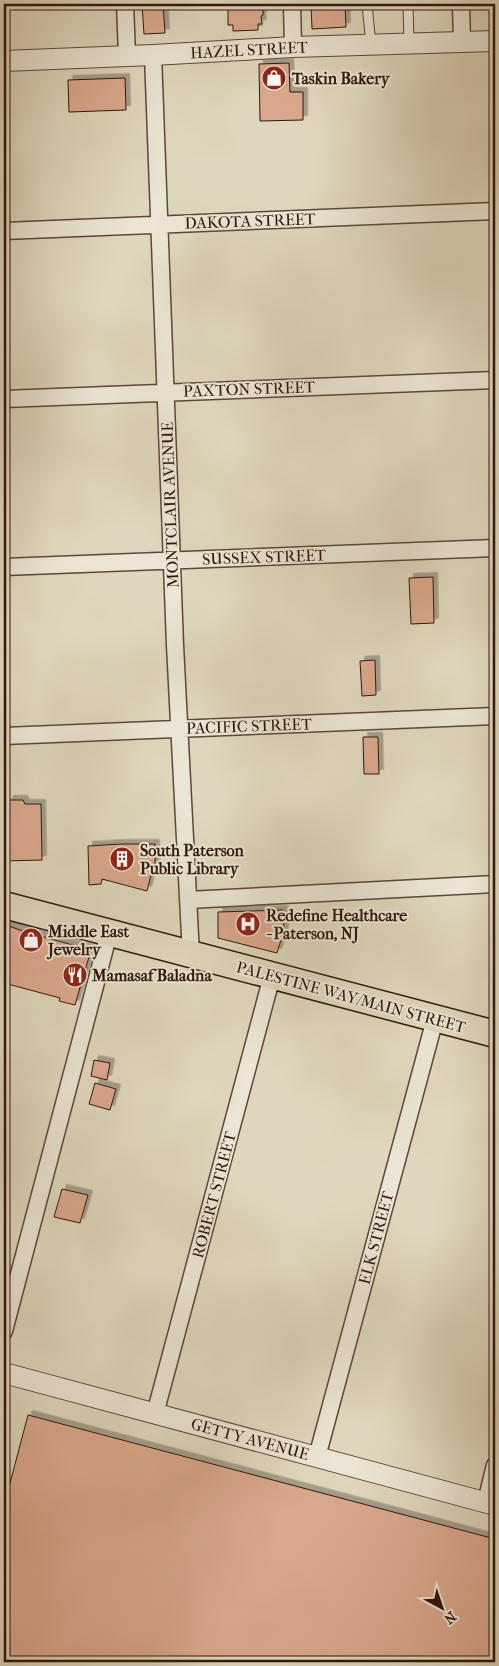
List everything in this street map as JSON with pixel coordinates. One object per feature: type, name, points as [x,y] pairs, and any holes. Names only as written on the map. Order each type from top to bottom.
[{"type":"main road","name":"PALESTINE WAY/MAIN STREET","points":[[4,905],[495,1034]]},
{"type":"street","points":[[125,4],[127,56]]},
{"type":"street","points":[[292,4],[294,47]]},
{"type":"street","points":[[461,4],[462,42]]},
{"type":"street","name":"HAZEL STREET","points":[[4,61],[294,47],[495,41]]},
{"type":"street","name":"MONTCLAIR AVENUE","points":[[153,55],[179,729],[191,955]]},
{"type":"street","name":"DAKOTA STREET","points":[[4,231],[495,211]]},
{"type":"street","name":"PAXTON STREET","points":[[4,399],[495,380]]},
{"type":"street","name":"SUSSEX STREET","points":[[4,567],[495,548]]},
{"type":"street","name":"PACIFIC STREET","points":[[4,736],[495,716]]},
{"type":"street","points":[[188,900],[495,884]]},
{"type":"street","points":[[4,1331],[109,933]]},
{"type":"street","name":"ROBERT STREET","points":[[155,1414],[272,976]]},
{"type":"street","name":"ELK STREET","points":[[317,1457],[435,1019]]},
{"type":"street","name":"GETTY AVENUE","points":[[4,1374],[490,1504]]},
{"type":"street","points":[[490,1504],[495,1465]]},
{"type":"lane","points":[[367,4],[371,44]]},
{"type":"lane","points":[[408,4],[409,44]]},
{"type":"building","points":[[142,4],[163,4],[165,33],[144,34]]},
{"type":"building","points":[[228,4],[263,4],[262,24],[258,24],[258,30],[233,31],[233,25],[228,25]]},
{"type":"building","points":[[311,4],[345,4],[346,27],[312,29]]},
{"type":"building","name":"Taskin Bakery","points":[[289,63],[290,92],[303,92],[303,120],[260,121],[259,64]]},
{"type":"building","points":[[125,78],[126,110],[69,112],[68,80]]},
{"type":"building","points":[[433,577],[434,623],[411,624],[409,578]]},
{"type":"building","points":[[375,660],[376,695],[362,696],[360,661]]},
{"type":"building","points":[[363,737],[378,737],[379,774],[364,774]]},
{"type":"building","points":[[9,800],[23,800],[25,804],[41,804],[42,860],[4,861],[4,815]]},
{"type":"building","name":"South Paterson Public Library","points":[[155,844],[155,871],[152,871],[147,891],[102,879],[101,884],[89,885],[88,846]]},
{"type":"building","points":[[283,910],[284,930],[277,953],[218,938],[218,912]]},
{"type":"building","points":[[4,924],[25,932],[91,950],[75,1005],[59,1001],[60,998],[4,983]]},
{"type":"building","points":[[94,1060],[110,1063],[107,1080],[91,1076]]},
{"type":"building","points":[[95,1083],[116,1089],[110,1110],[89,1104]]},
{"type":"building","points":[[62,1189],[88,1195],[80,1223],[54,1217]]},
{"type":"building","points":[[28,1415],[495,1539],[495,1662],[4,1662],[4,1506]]},
{"type":"place","name":"Taskin Bakery","points":[[274,78]]},
{"type":"place","name":"South Paterson Public Library","points":[[122,859]]},
{"type":"place","name":"Redefine Healthcare - Paterson, NJ","points":[[248,924]]},
{"type":"place","name":"Middle East Jewelry","points":[[31,940]]},
{"type":"place","name":"Mamasaf Baladna","points":[[75,975]]}]
